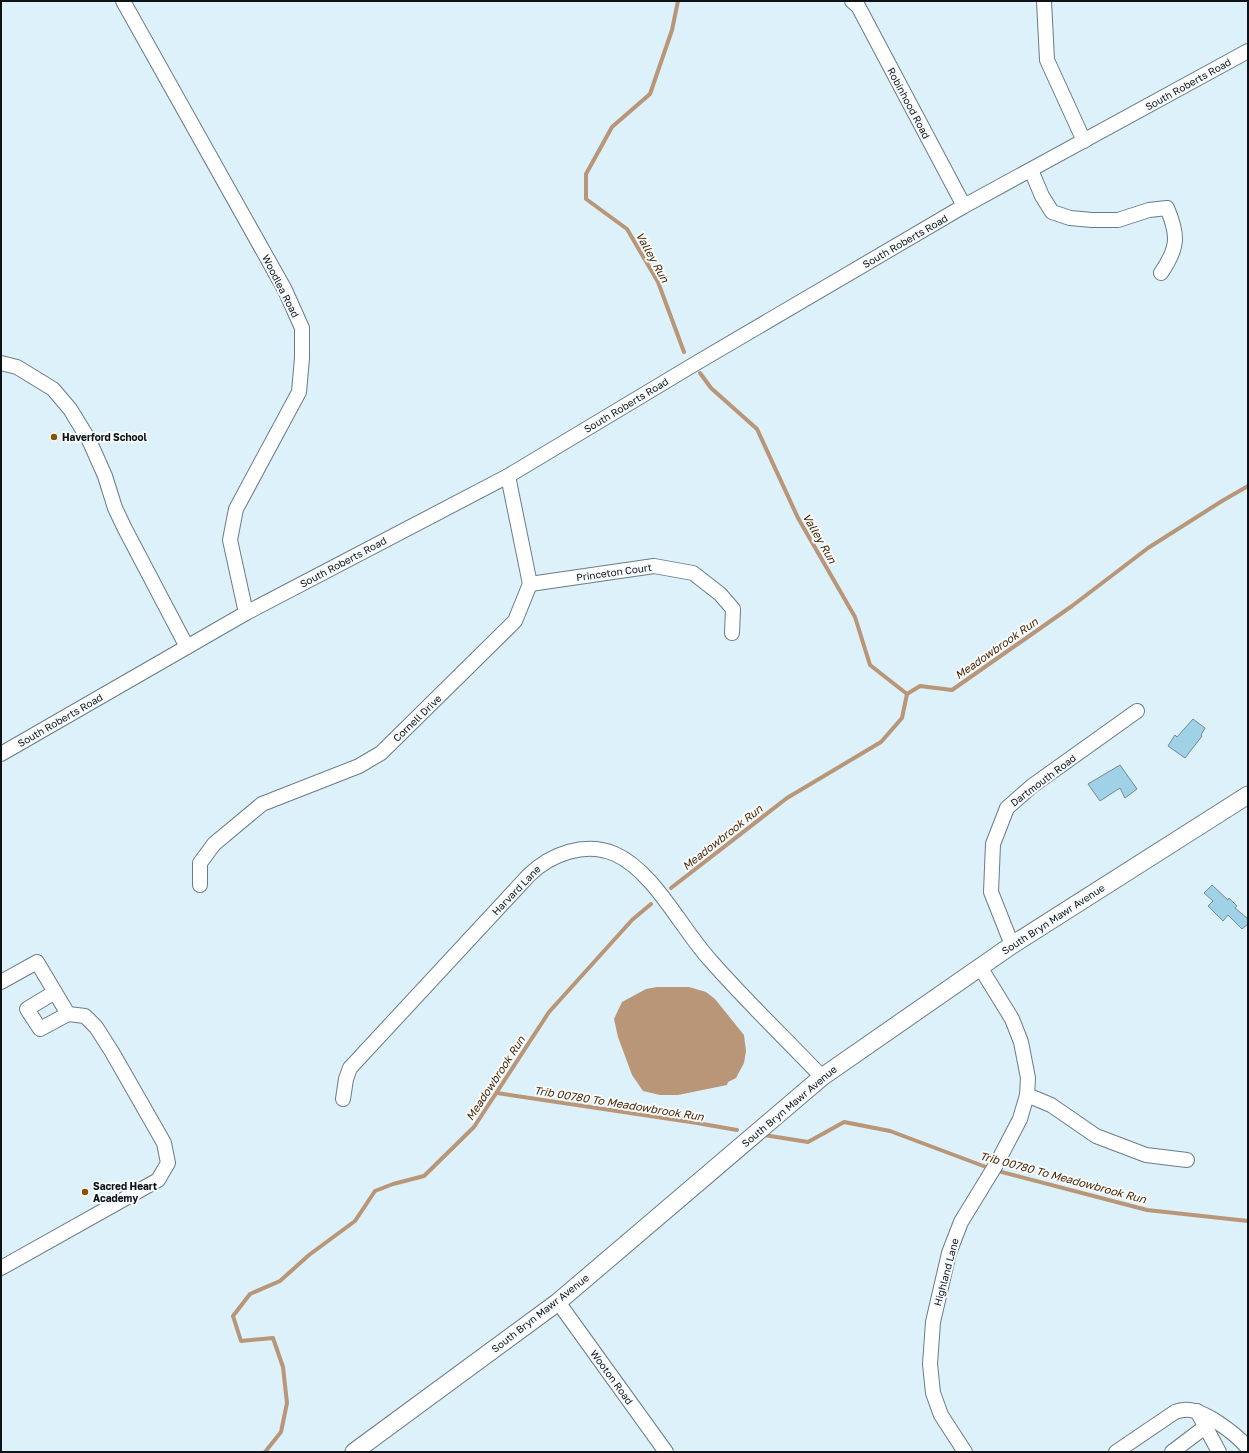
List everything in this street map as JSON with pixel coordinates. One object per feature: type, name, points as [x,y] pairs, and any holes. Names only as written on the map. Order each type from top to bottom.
[{"type":"main road","name":"South Bryn Mawr Avenue","points":[[354,1452],[558,1302],[822,1077],[1012,945],[1247,798]]},
{"type":"street","name":"Woodlea Road","points":[[122,1],[285,290],[302,328],[302,358],[299,392],[236,509],[230,540],[246,613]]},
{"type":"street","name":"Robinhood Road","points":[[852,1],[858,6],[964,206]]},
{"type":"street","points":[[1044,1],[1047,60],[1084,141]]},
{"type":"street","name":"South Roberts Road","points":[[1,754],[246,613],[508,476],[698,362],[964,206],[1248,51]]},
{"type":"street","points":[[1031,170],[1042,196],[1052,212],[1070,218],[1118,220],[1149,210],[1167,208],[1173,222],[1176,241],[1170,260],[1161,273]]},
{"type":"street","points":[[1,363],[17,367],[54,389],[70,409],[89,440],[105,476],[115,508],[125,529],[187,647]]},
{"type":"street","points":[[508,476],[530,584]]},
{"type":"street","name":"Princeton Court","points":[[530,584],[654,566],[693,573],[720,594],[733,609],[732,633]]},
{"type":"street","name":"Cornell Drive","points":[[200,886],[200,863],[214,844],[262,804],[359,766],[381,753],[515,622],[530,584]]},
{"type":"street","name":"Dartmouth Road","points":[[1012,945],[991,892],[993,844],[1007,808],[1032,786],[1137,711]]},
{"type":"street","name":"Harvard Lane","points":[[343,1099],[344,1085],[350,1068],[529,876],[546,861],[560,854],[586,849],[614,853],[625,859],[641,872],[658,891],[710,960],[822,1077]]},
{"type":"street","points":[[1,982],[38,962],[68,1014]]},
{"type":"street","name":"Highland Lane","points":[[965,1452],[941,1415],[933,1393],[930,1364],[933,1322],[949,1253],[961,1222],[997,1163],[1020,1120],[1027,1095],[1028,1078],[1021,1042],[1012,1019],[980,967]]},
{"type":"street","points":[[1,1268],[158,1180],[168,1163],[164,1143],[96,1027],[84,1016],[68,1014],[40,1029],[27,1009],[55,992]]},
{"type":"street","points":[[1027,1095],[1050,1104],[1096,1136],[1146,1155],[1187,1160]]},
{"type":"street","name":"Wooton Road","points":[[558,1302],[666,1452]]},
{"type":"street","points":[[1116,1452],[1175,1412],[1185,1409],[1197,1411],[1212,1419],[1241,1439],[1248,1448]]},
{"type":"street","points":[[1197,1411],[1219,1452]]},
{"type":"street","points":[[1172,1452],[1205,1427]]},
{"type":"shaded area","points":[[657,987],[689,987],[706,992],[715,999],[744,1035],[746,1051],[744,1063],[736,1078],[728,1082],[727,1085],[678,1095],[660,1095],[643,1091],[632,1075],[618,1037],[614,1019],[622,1002],[646,989]]},
{"type":"building","points":[[1193,719],[1205,728],[1201,735],[1202,736],[1185,758],[1168,746],[1175,735],[1177,737]]},
{"type":"building","points":[[1120,765],[1137,789],[1125,798],[1120,788],[1100,801],[1088,784]]},
{"type":"building","points":[[1212,885],[1228,900],[1229,898],[1237,906],[1235,908],[1248,919],[1248,924],[1242,929],[1228,915],[1223,921],[1208,906],[1213,901],[1204,893]]},
{"type":"waterway","name":"Valley Run","points":[[678,1],[672,30],[650,94],[612,127],[586,174],[586,199],[627,229],[658,282],[684,352]]},
{"type":"waterway","name":"Valley Run","points":[[700,373],[711,388],[757,429],[798,518],[855,617],[870,665],[907,694]]},
{"type":"waterway","name":"Meadowbrook Run","points":[[671,888],[787,798],[881,742],[902,718],[907,694],[920,686],[952,690],[1072,606],[1148,548],[1248,486]]},
{"type":"waterway","name":"Meadowbrook Run","points":[[265,1452],[281,1432],[287,1403],[283,1367],[273,1338],[241,1341],[233,1316],[250,1294],[280,1281],[309,1255],[355,1221],[375,1191],[393,1184],[424,1176],[474,1127],[549,1012],[632,920],[651,904]]},
{"type":"waterway","name":"Trib 00780 To Meadowbrook Run","points":[[497,1093],[737,1130]]},
{"type":"waterway","name":"Trib 00780 To Meadowbrook Run","points":[[764,1135],[808,1142],[844,1122],[890,1131],[994,1170],[1147,1210],[1248,1221]]},
{"type":"place","name":"Haverford School","points":[[54,437]]},
{"type":"place","name":"Sacred Heart Academy","points":[[85,1192]]}]
